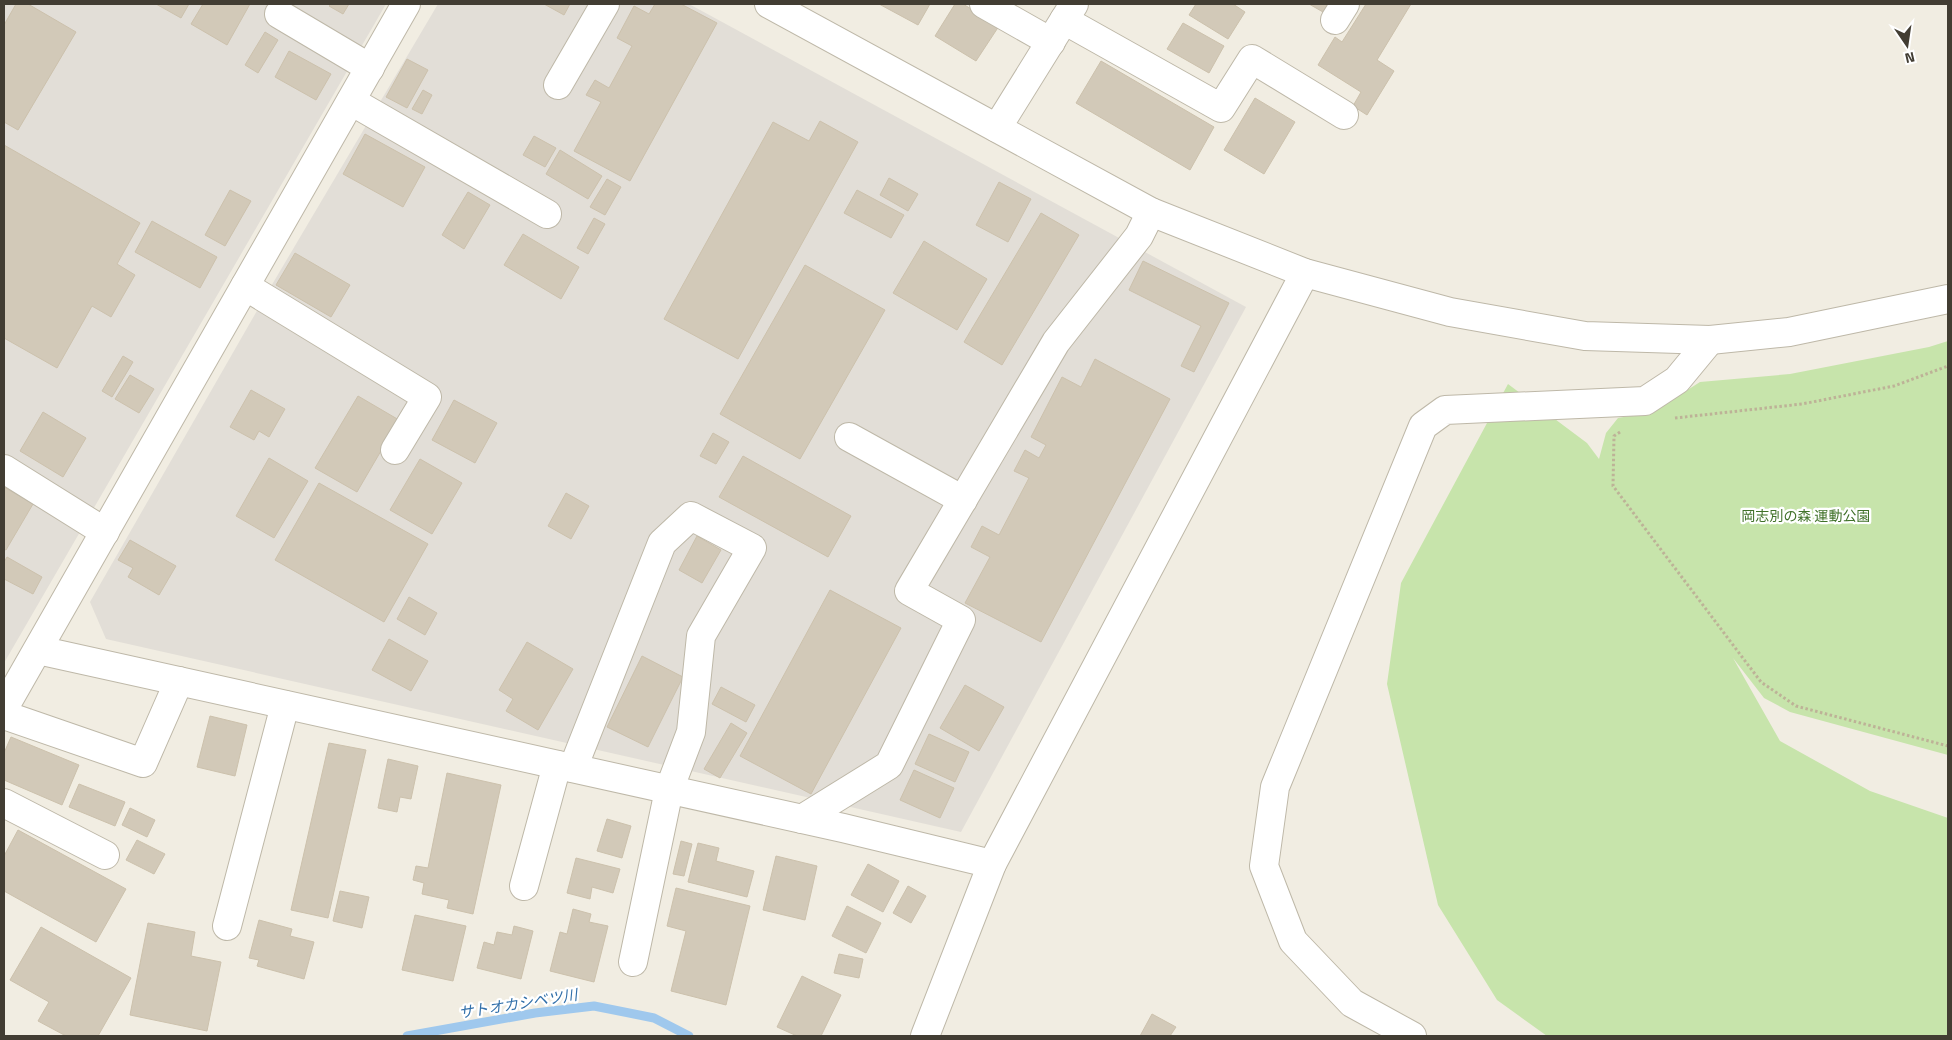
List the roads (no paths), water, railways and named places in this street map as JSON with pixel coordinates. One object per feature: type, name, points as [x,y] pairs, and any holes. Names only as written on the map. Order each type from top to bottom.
[{"type":"street","points":[[4,708],[406,4]]},
{"type":"street","points":[[558,85],[605,4]]},
{"type":"street","points":[[769,4],[1151,212],[1305,273],[1450,312],[1586,336],[1710,340],[1789,332],[1948,299]]},
{"type":"street","points":[[984,4],[1063,22],[1221,108],[1252,60],[1344,115]]},
{"type":"street","points":[[279,14],[370,68]]},
{"type":"street","points":[[997,128],[1063,22]]},
{"type":"street","points":[[351,101],[547,214]]},
{"type":"street","points":[[802,819],[889,765],[961,620],[908,591],[964,500],[1056,342],[1139,236],[1151,212]]},
{"type":"street","points":[[925,1036],[992,864],[1305,273]]},
{"type":"street","points":[[245,286],[427,397],[395,450]]},
{"type":"street","points":[[1412,1036],[1352,1004],[1293,941],[1264,866],[1275,787],[1424,426],[1444,410],[1645,401],[1677,380],[1710,340]]},
{"type":"street","points":[[849,437],[964,500]]},
{"type":"street","points":[[4,469],[105,532]]},
{"type":"street","points":[[524,886],[565,767],[662,543],[691,516],[752,548],[701,636],[692,732],[669,790],[633,962]]},
{"type":"street","points":[[38,650],[802,819],[992,864]]},
{"type":"street","points":[[4,715],[144,763],[179,681]]},
{"type":"street","points":[[227,926],[285,705]]},
{"type":"street","points":[[4,803],[105,855]]},
{"type":"waterway","name":"サトオカシベツ川","points":[[407,1036],[535,1013],[594,1006],[654,1018],[689,1036]]},
{"type":"park label","name":"岡志別の森 運動公園","points":[[1806,516]]}]
